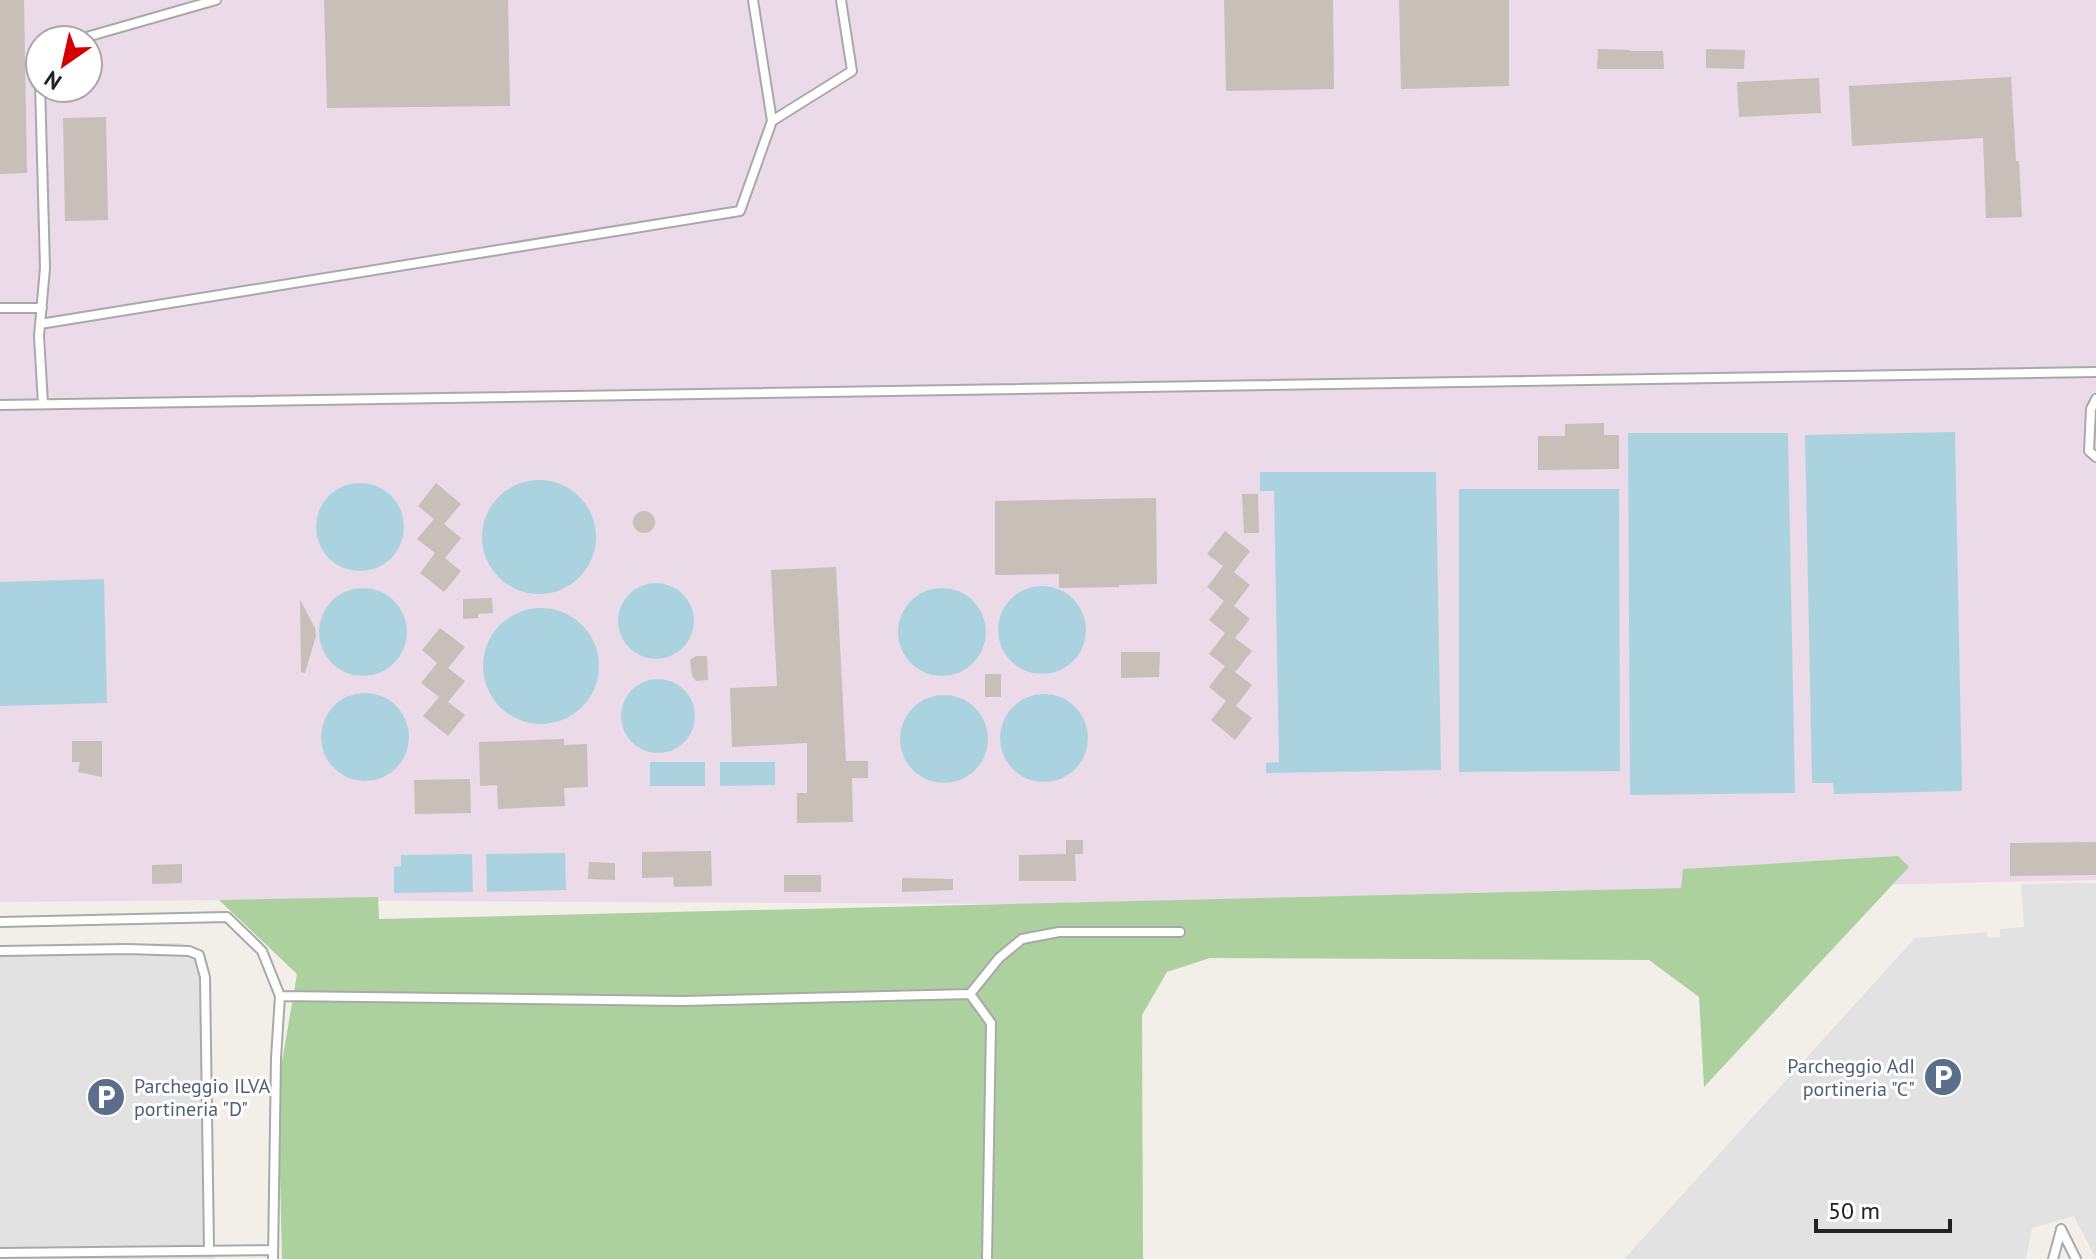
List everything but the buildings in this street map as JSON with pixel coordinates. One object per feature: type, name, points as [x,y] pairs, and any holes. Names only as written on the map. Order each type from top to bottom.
[{"type":"lane","points":[[104,32],[216,0]]},
{"type":"lane","points":[[40,324],[740,211],[772,121],[753,0]]},
{"type":"lane","points":[[772,121],[852,71],[841,0]]},
{"type":"lane","points":[[41,104],[45,268],[39,336],[43,404]]},
{"type":"lane","points":[[0,308],[42,308]]},
{"type":"lane","points":[[0,405],[2096,372]]},
{"type":"lane","points":[[2096,399],[2091,409],[2089,451],[2096,457]]},
{"type":"lane","points":[[0,922],[227,917],[262,951],[280,996],[273,1254],[209,1249],[0,1253]]},
{"type":"lane","points":[[280,996],[683,1001],[970,994],[999,958],[1022,939],[1059,932],[1180,932]]},
{"type":"lane","points":[[0,951],[127,949],[189,951],[199,955],[205,977],[209,1249]]},
{"type":"lane","points":[[970,994],[991,1023],[987,1259]]},
{"type":"lane","points":[[2053,1259],[2061,1229],[2076,1259]]},
{"type":"shaded area","points":[[0,0],[2096,0],[2096,880],[1003,904],[243,900],[0,902]]},
{"type":"shaded area","name":"Parcheggio AdI portineria \"C\"","points":[[2096,883],[2096,1259],[2074,1216],[2032,1228],[2026,1259],[1624,1259],[1915,938],[1987,932],[1988,938],[2000,937],[2000,929],[2024,927],[2021,884]]},
{"type":"shaded area","name":"Parcheggio ILVA portineria \"D\"","points":[[180,943],[201,951],[210,973],[215,1259],[0,1259],[0,947]]},
{"type":"green space","points":[[1898,856],[1909,867],[1704,1087],[1699,997],[1649,960],[1210,958],[1167,972],[1142,1015],[1143,1259],[282,1259],[278,1085],[297,974],[219,900],[378,897],[379,919],[1681,888],[1683,869]]},
{"type":"water","points":[[1955,432],[1962,791],[1834,794],[1833,783],[1812,783],[1805,435]]},
{"type":"water","points":[[1628,433],[1788,433],[1795,793],[1630,795]]},
{"type":"water","points":[[1260,472],[1436,472],[1441,770],[1266,773],[1266,763],[1279,762],[1274,491],[1260,491]]},
{"type":"water","points":[[539,480],[561,484],[580,496],[592,515],[596,537],[592,559],[580,578],[561,590],[539,594],[517,590],[498,578],[486,559],[482,537],[486,515],[498,496],[517,484]]},
{"type":"water","points":[[360,483],[377,487],[391,496],[400,510],[404,527],[400,544],[391,558],[377,567],[360,571],[343,567],[329,558],[320,544],[316,527],[320,510],[329,496],[343,487]]},
{"type":"water","points":[[1459,489],[1619,489],[1620,771],[1459,772]]},
{"type":"water","points":[[104,579],[107,703],[0,706],[0,582]]},
{"type":"water","points":[[656,583],[671,586],[683,594],[691,606],[694,621],[691,636],[683,648],[671,656],[656,659],[641,656],[629,648],[621,636],[618,621],[621,606],[629,594],[641,586]]},
{"type":"water","points":[[1042,586],[1059,589],[1073,599],[1083,613],[1086,630],[1083,647],[1073,661],[1059,671],[1042,674],[1025,671],[1011,661],[1001,647],[998,630],[1001,613],[1011,599],[1025,589]]},
{"type":"water","points":[[363,588],[380,592],[394,601],[403,615],[407,632],[403,649],[394,663],[380,672],[363,676],[346,672],[332,663],[323,649],[319,632],[323,615],[332,601],[346,592]]},
{"type":"water","points":[[942,588],[959,591],[973,601],[983,615],[986,632],[983,649],[973,663],[959,673],[942,676],[925,673],[911,663],[901,649],[898,632],[901,615],[911,601],[925,591]]},
{"type":"water","points":[[541,608],[563,613],[582,625],[594,644],[599,666],[594,688],[582,707],[563,719],[541,724],[519,719],[500,707],[488,688],[483,666],[488,644],[500,625],[519,613]]},
{"type":"water","points":[[658,679],[679,685],[689,695],[695,716],[689,737],[679,747],[658,753],[637,747],[627,737],[621,716],[627,695],[637,685]]},
{"type":"water","points":[[365,693],[390,700],[402,712],[409,737],[402,762],[390,774],[365,781],[340,774],[328,762],[321,737],[328,712],[340,700]]},
{"type":"water","points":[[1044,694],[1061,698],[1075,707],[1084,721],[1088,738],[1084,755],[1075,769],[1061,778],[1044,782],[1027,778],[1013,769],[1004,755],[1000,738],[1004,721],[1013,707],[1027,698]]},
{"type":"water","points":[[944,695],[961,698],[975,708],[985,722],[988,739],[985,756],[975,770],[961,780],[944,783],[927,780],[913,770],[903,756],[900,739],[903,722],[913,708],[927,698]]},
{"type":"water","points":[[650,762],[705,762],[705,786],[650,786]]},
{"type":"water","points":[[720,762],[775,762],[775,785],[720,786]]},
{"type":"water","points":[[565,853],[566,890],[487,892],[486,854]]},
{"type":"water","points":[[472,854],[473,892],[394,893],[394,867],[401,866],[401,855]]},
{"type":"place","name":"Parcheggio AdI portineria \"C\"","points":[[1943,1077]]},
{"type":"place","name":"Parcheggio ILVA portineria \"D\"","points":[[106,1097]]}]
